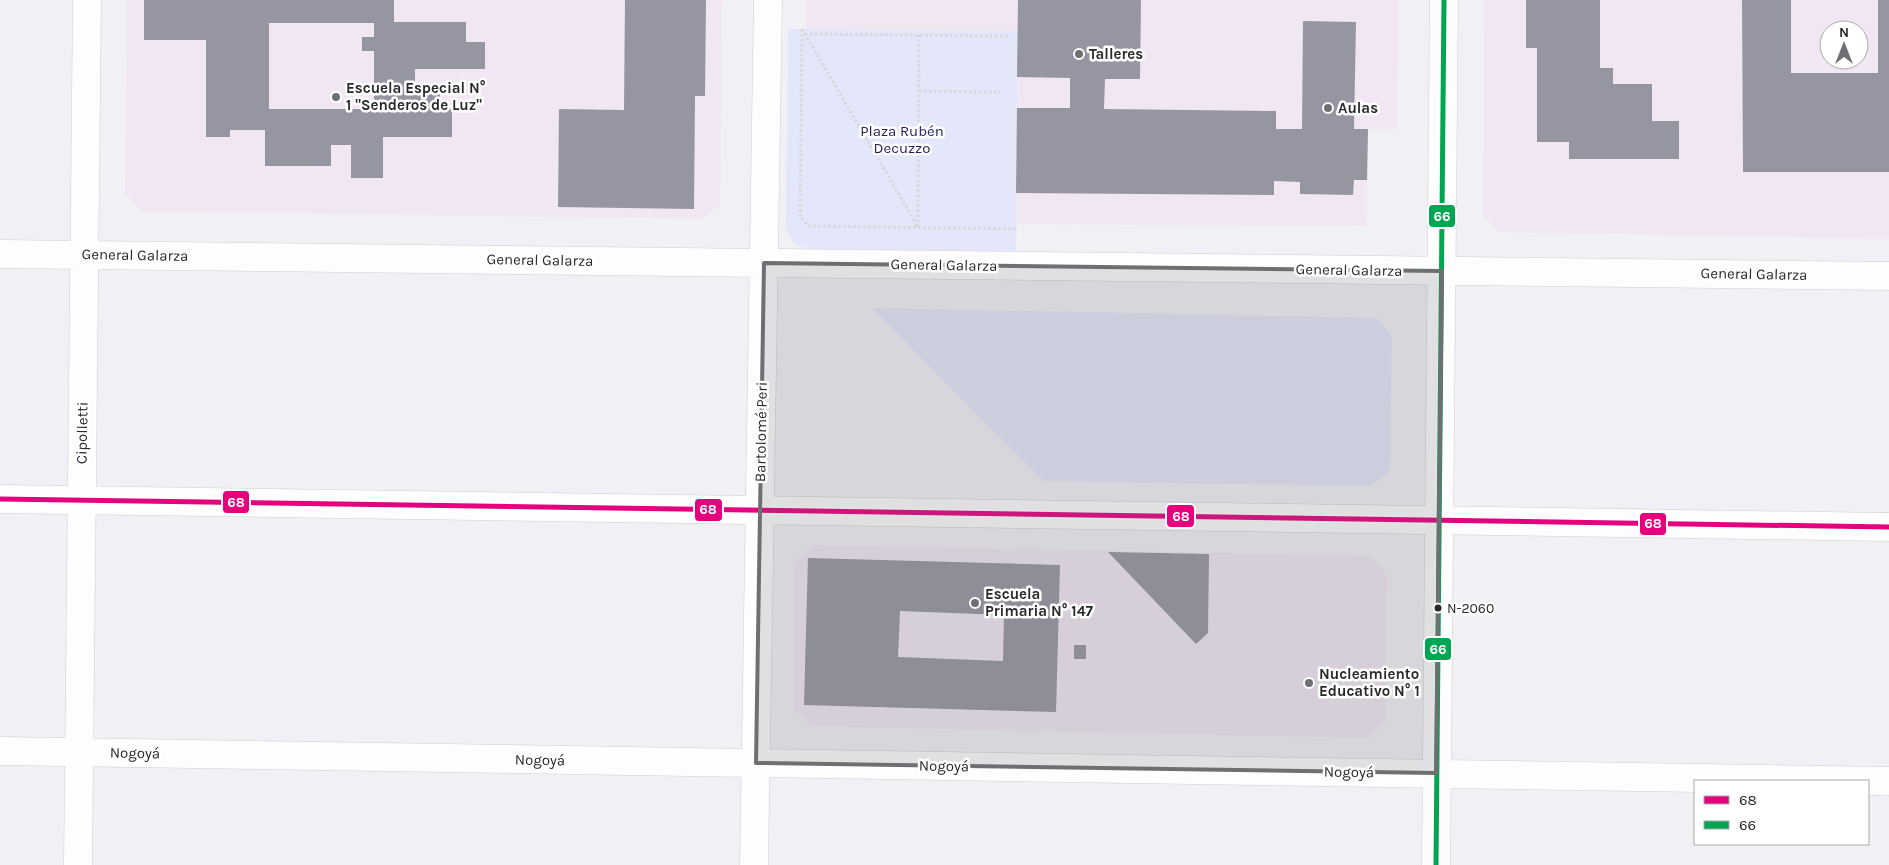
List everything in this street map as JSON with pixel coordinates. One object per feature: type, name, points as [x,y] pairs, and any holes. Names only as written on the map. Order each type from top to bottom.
[{"type":"street","name":"Cipolletti","points":[[78,865],[87,0]]},
{"type":"street","name":"Bartolomé Peri","points":[[754,865],[768,0]]},
{"type":"street","points":[[1436,865],[1444,0]]},
{"type":"street","name":"General Galarza","points":[[0,254],[1889,276]]},
{"type":"street","points":[[0,499],[1889,527]]},
{"type":"street","name":"Nogoyá","points":[[0,751],[1832,780]]},
{"type":"street","name":"Nogoyá","points":[[1869,781],[1889,781]]},
{"type":"path","points":[[918,227],[802,29],[800,216],[809,226],[1016,229]]},
{"type":"path","points":[[804,34],[1008,36]]},
{"type":"path","points":[[918,227],[919,35]]},
{"type":"path","points":[[919,91],[1000,92]]},
{"type":"highlighted area","points":[[764,263],[1442,271],[1436,773],[756,763]]},
{"type":"shaded area","name":"Escuela Especial N° 1 \"Senderos de Luz\"","points":[[127,0],[722,0],[720,205],[702,219],[141,211],[125,194]]},
{"type":"shaded area","points":[[806,0],[1398,0],[1397,129],[1368,129],[1367,226],[1016,224],[1018,31],[806,29]]},
{"type":"shaded area","points":[[1484,0],[1889,0],[1889,239],[1498,232],[1483,215]]},
{"type":"shaded area","name":"Escuela Primaria N° 147","points":[[812,545],[1370,556],[1387,575],[1386,721],[1369,738],[812,726],[794,709],[795,562]]},
{"type":"green space","name":"Plaza Rubén Decuzzo","points":[[788,29],[1018,31],[1016,251],[811,249],[801,247],[794,242],[789,235],[786,225]]},
{"type":"green space","points":[[872,308],[1377,318],[1392,336],[1390,471],[1371,486],[1043,481]]},
{"type":"building","points":[[144,0],[394,0],[394,22],[466,22],[466,42],[485,42],[485,69],[415,69],[415,85],[440,85],[440,109],[452,109],[452,137],[383,137],[383,178],[351,178],[351,145],[331,145],[331,166],[265,166],[265,130],[230,130],[230,137],[206,137],[206,40],[144,40]],"holes":[[[269,23],[374,23],[374,37],[362,37],[362,51],[374,51],[374,109],[269,109]]]},
{"type":"building","points":[[625,0],[706,0],[705,96],[695,96],[694,209],[558,207],[559,109],[624,110]]},
{"type":"building","name":"Aulas","points":[[1018,0],[1141,0],[1140,79],[1105,79],[1104,109],[1276,111],[1276,129],[1302,129],[1303,21],[1356,22],[1354,129],[1368,129],[1367,180],[1354,180],[1353,195],[1300,194],[1300,182],[1274,181],[1274,195],[1016,193],[1017,108],[1070,108],[1070,78],[1017,77]]},
{"type":"building","points":[[1526,0],[1600,0],[1600,68],[1613,68],[1613,84],[1652,84],[1652,121],[1679,121],[1679,159],[1569,159],[1569,142],[1537,142],[1537,48],[1526,48]]},
{"type":"building","points":[[1742,0],[1791,0],[1791,73],[1878,73],[1878,0],[1889,0],[1889,172],[1743,172]]},
{"type":"building","points":[[1108,552],[1209,554],[1208,633],[1196,644]]},
{"type":"building","points":[[808,558],[1060,565],[1056,712],[804,705]],"holes":[[[900,611],[1004,615],[1003,661],[898,657]]]},
{"type":"building","points":[[1074,645],[1086,645],[1086,659],[1074,659]]},
{"type":"transit line","name":"66","points":[[1436,865],[1444,0]]},
{"type":"transit line","name":"68","points":[[0,499],[1889,527]]},
{"type":"place","name":"Talleres","points":[[1079,54]]},
{"type":"place","name":"Escuela Especial N° 1 \"Senderos de Luz\"","points":[[336,97]]},
{"type":"place","name":"Aulas","points":[[1328,108]]},
{"type":"place","name":"Escuela Primaria N° 147","points":[[975,603]]},
{"type":"place","name":"N-2060","points":[[1438,608]]},
{"type":"place","name":"Nucleamiento Educativo N° 1","points":[[1309,683]]}]
